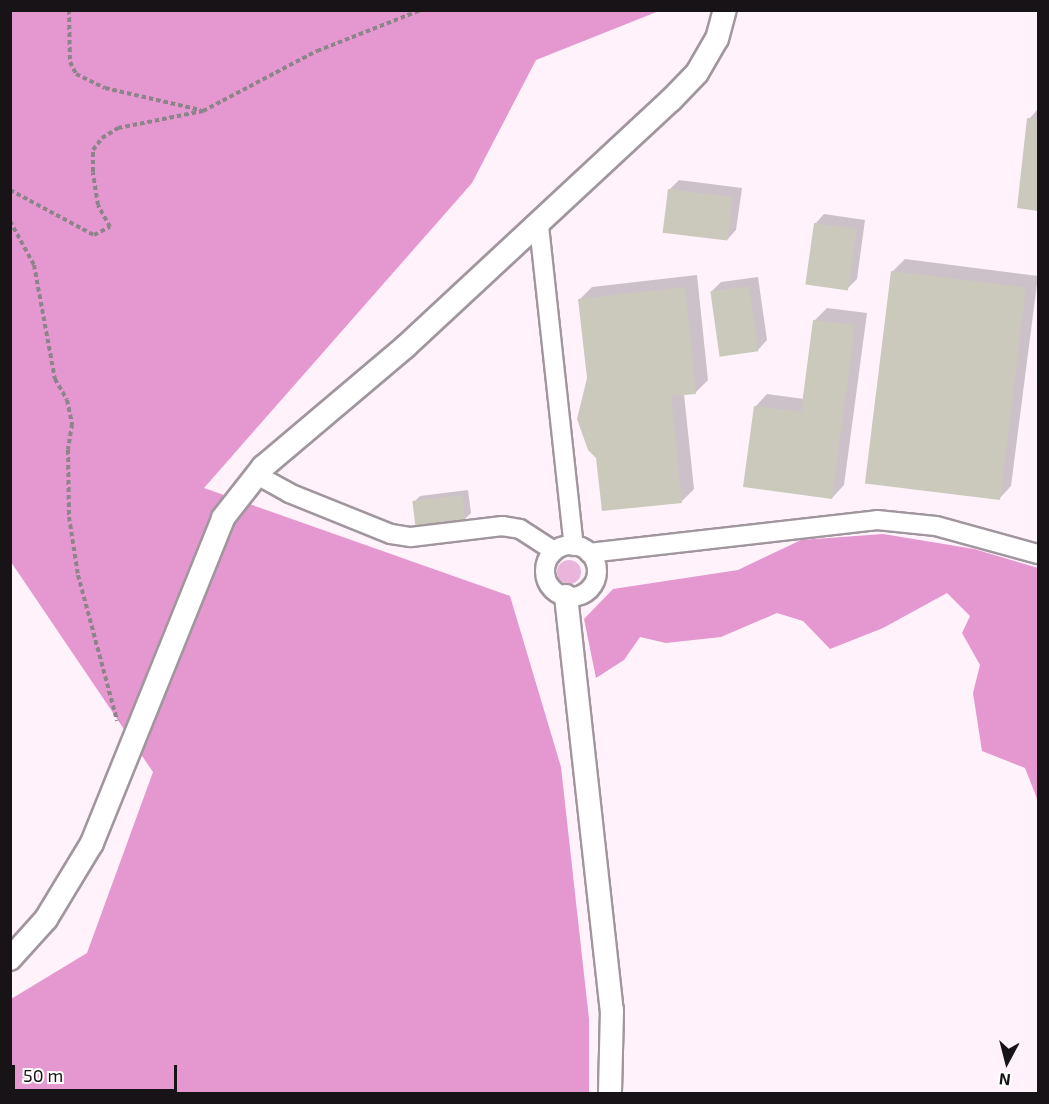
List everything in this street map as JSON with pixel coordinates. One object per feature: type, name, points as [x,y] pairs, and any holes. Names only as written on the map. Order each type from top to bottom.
[{"type":"street","points":[[10,959],[46,919],[92,843],[223,518],[258,475],[539,226],[697,73],[717,39],[725,10]]},
{"type":"street","points":[[539,226],[582,550],[596,565],[594,583],[582,594],[566,596],[552,588],[545,574],[554,551]]},
{"type":"street","points":[[258,475],[289,493],[391,534],[411,537],[502,526],[520,529],[554,551],[582,550],[878,520],[936,526],[1038,554]]},
{"type":"street","points":[[566,596],[612,1010],[610,1094]]},
{"type":"path","points":[[69,10],[70,62],[76,74],[105,88],[203,111]]},
{"type":"path","points":[[10,190],[94,235],[110,227],[98,205],[93,172],[93,150],[102,138],[118,128],[203,111],[317,51],[421,10]]},
{"type":"path","points":[[10,221],[34,265],[55,379],[68,400],[72,424],[68,450],[69,517],[78,575],[105,689],[119,728],[131,746]]},
{"type":"shaded area","points":[[10,11],[659,11],[536,60],[472,183],[204,488],[510,596],[561,767],[589,1019],[589,1093],[11,1093],[11,999],[87,953],[153,772],[11,562]]},
{"type":"shaded area","points":[[883,534],[974,549],[1038,568],[1038,801],[1025,768],[982,751],[973,693],[980,665],[962,633],[970,616],[947,593],[883,628],[830,649],[803,621],[777,613],[721,637],[666,643],[640,637],[624,660],[596,678],[584,619],[613,589],[738,570],[801,540]]},
{"type":"shaded area","points":[[564,560],[574,560],[581,567],[581,577],[574,584],[564,584],[557,577],[557,567]]},
{"type":"building","points":[[1027,118],[1038,119],[1038,211],[1017,208]]},
{"type":"building","points":[[668,189],[733,197],[727,241],[663,233]]},
{"type":"building","points":[[814,223],[857,229],[848,290],[805,284]]},
{"type":"building","points":[[891,271],[1026,288],[1000,500],[865,483]]},
{"type":"building","points":[[749,286],[758,351],[720,357],[710,291]]},
{"type":"building","points":[[685,287],[696,394],[671,396],[682,503],[602,511],[596,458],[588,450],[577,419],[587,378],[578,299]]},
{"type":"building","points":[[813,320],[855,325],[832,499],[743,487],[754,406],[801,412]]},
{"type":"building","points":[[462,495],[465,520],[415,526],[412,501]]}]
